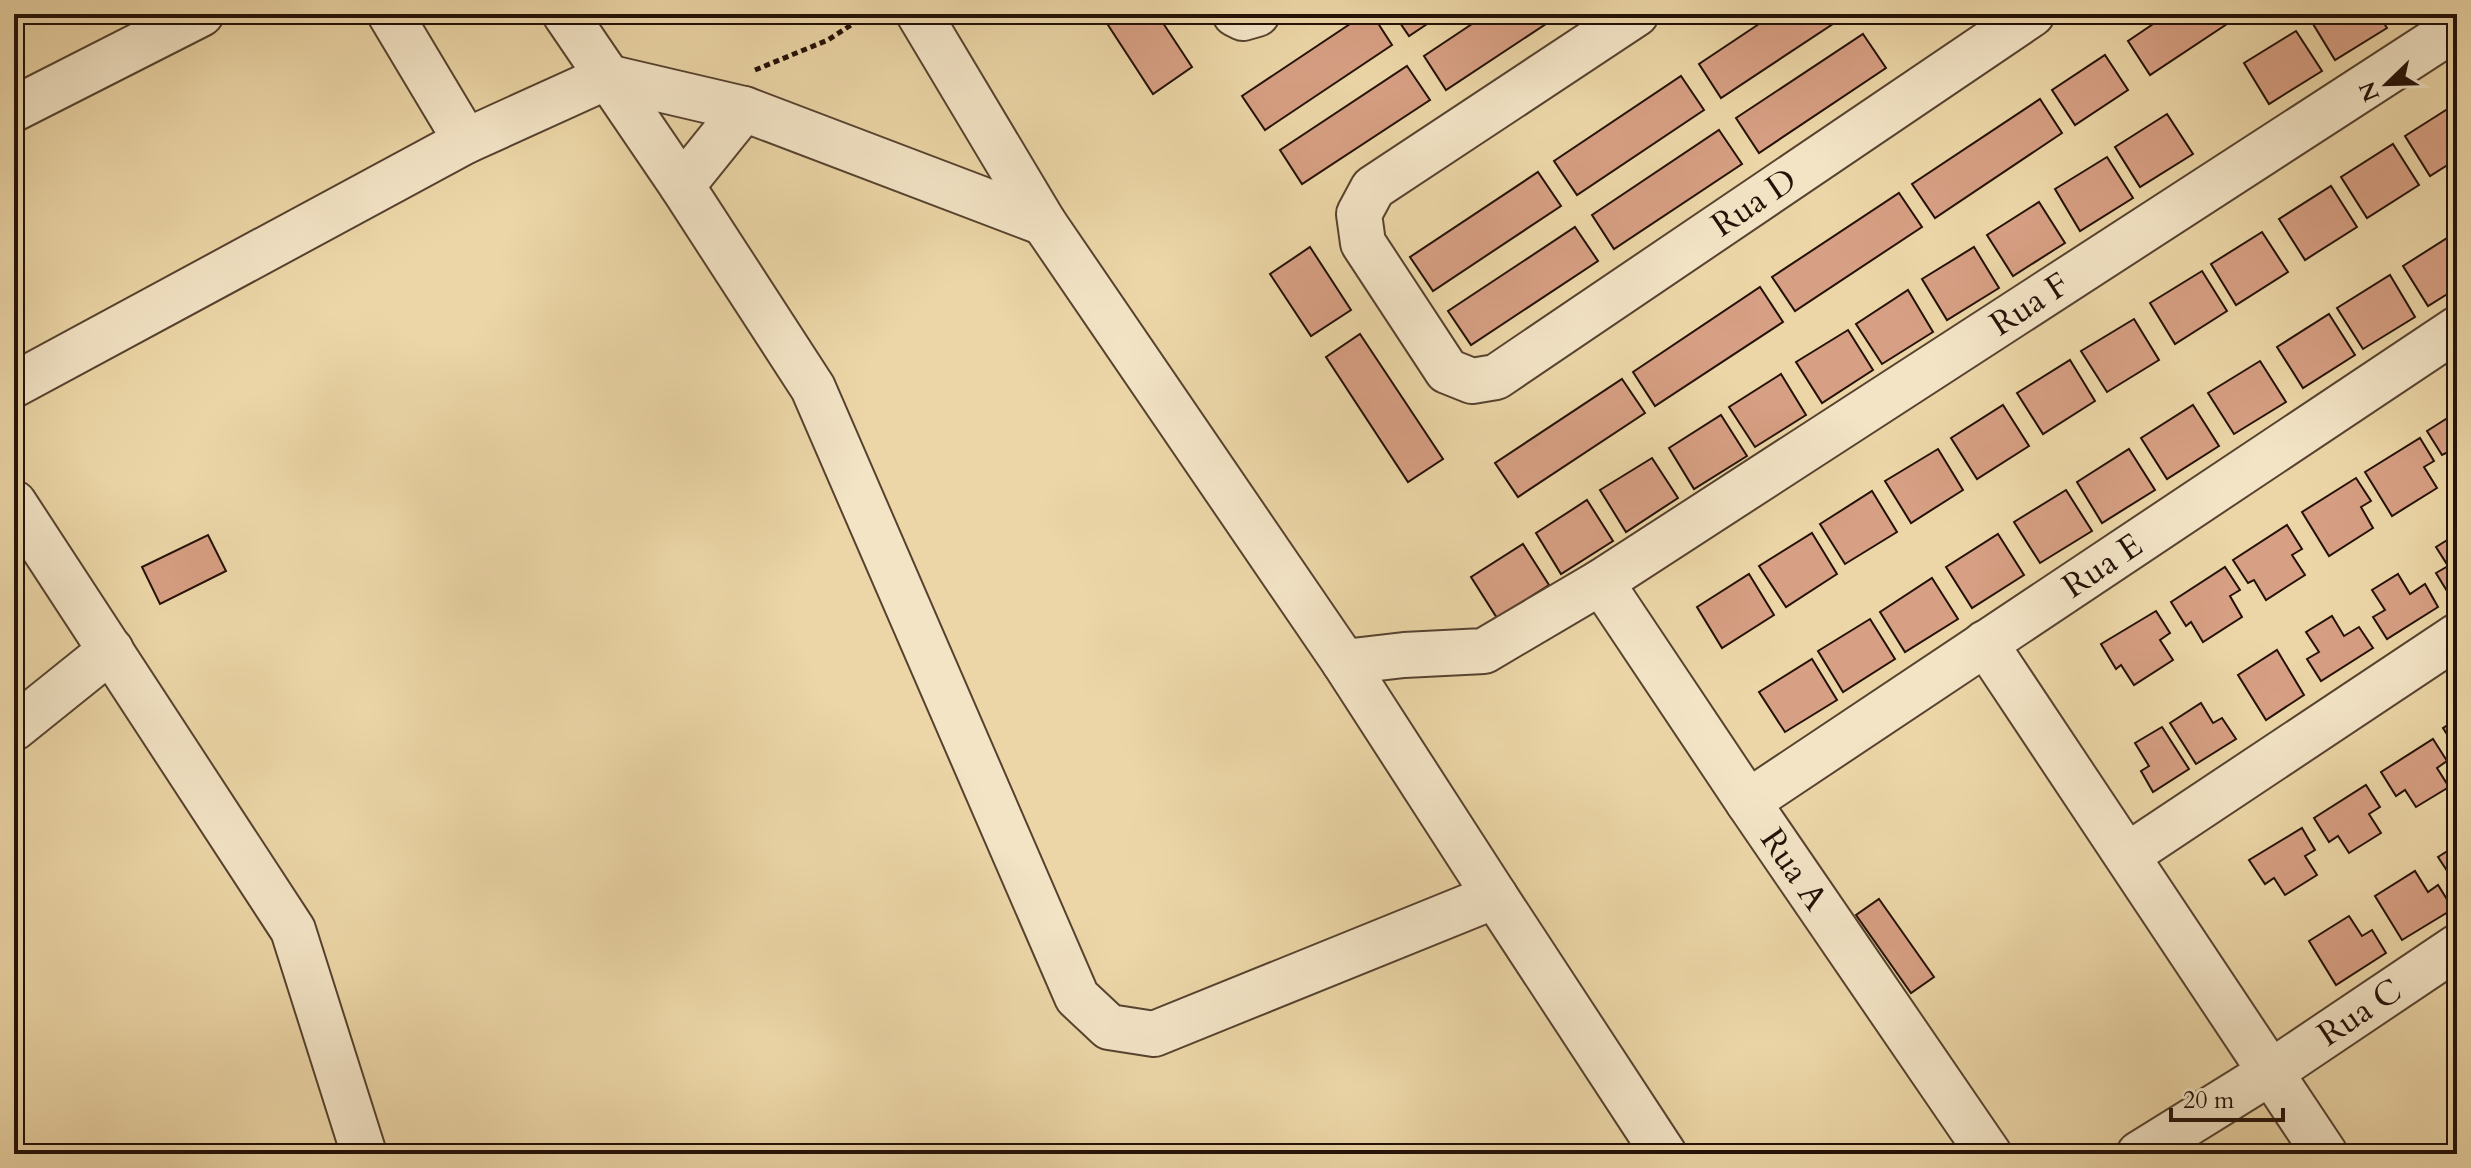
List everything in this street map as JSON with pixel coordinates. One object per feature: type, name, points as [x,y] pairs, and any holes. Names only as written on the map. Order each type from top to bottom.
[{"type":"street","points":[[14,109],[201,14]]},
{"type":"street","points":[[390,14],[466,141]]},
{"type":"street","points":[[565,14],[682,186],[813,388],[1077,997],[1109,1027],[1154,1034],[1495,896]]},
{"type":"street","points":[[919,14],[1044,223],[1344,662],[1664,1154]]},
{"type":"street","points":[[1235,14],[1243,18],[1257,14]]},
{"type":"street","name":"Rua D","points":[[1636,14],[1373,188],[1359,214],[1363,243],[1447,371],[1472,381],[1496,377],[2032,14]]},
{"type":"street","name":"Rua F","points":[[1344,662],[1484,651],[1601,582],[2457,27]]},
{"type":"street","points":[[14,385],[466,141],[607,77],[744,109],[1044,223]]},
{"type":"street","points":[[682,186],[744,109]]},
{"type":"street","name":"Rua E","points":[[1748,802],[2457,329]]},
{"type":"street","points":[[14,503],[293,930],[364,1154]]},
{"type":"street","name":"Rua A","points":[[1601,582],[1989,1154]]},
{"type":"street","points":[[2128,855],[2457,636]]},
{"type":"street","points":[[1985,643],[2325,1154]]},
{"type":"street","points":[[14,728],[111,650]]},
{"type":"street","name":"Rua C","points":[[2139,1154],[2271,1072],[2457,947]]},
{"type":"street","points":[[1610,1074],[1637,1154]]},
{"type":"path","points":[[691,97],[828,40],[868,14]]},
{"type":"building","points":[[1124,14],[1157,14],[1192,67],[1153,94],[1108,25]]},
{"type":"building","points":[[1365,14],[1372,14],[1392,45],[1265,130],[1242,96]]},
{"type":"building","points":[[1394,14],[1442,14],[1409,36]]},
{"type":"building","points":[[1487,14],[1561,14],[1446,90],[1424,56]]},
{"type":"building","points":[[1774,14],[1848,14],[1721,98],[1699,64]]},
{"type":"building","points":[[2168,14],[2242,14],[2150,75],[2128,41]]},
{"type":"building","points":[[2318,14],[2378,14],[2387,28],[2335,60],[2310,19]]},
{"type":"building","points":[[2296,31],[2322,71],[2269,104],[2244,63]]},
{"type":"building","points":[[1863,34],[1886,68],[1759,153],[1736,118]]},
{"type":"building","points":[[2105,55],[2128,90],[2075,125],[2052,90]]},
{"type":"building","points":[[1407,66],[1430,100],[1302,184],[1280,150]]},
{"type":"building","points":[[1681,76],[1704,110],[1577,195],[1554,161]]},
{"type":"building","points":[[2040,99],[2062,133],[1935,218],[1912,184]]},
{"type":"building","points":[[2457,103],[2457,159],[2430,176],[2405,136]]},
{"type":"building","points":[[2167,114],[2193,154],[2140,187],[2115,147]]},
{"type":"building","points":[[1719,130],[1742,164],[1614,249],[1592,215]]},
{"type":"building","points":[[2393,144],[2419,185],[2367,218],[2341,177]]},
{"type":"building","points":[[2107,157],[2133,198],[2080,231],[2055,189]]},
{"type":"building","points":[[1538,172],[1561,206],[1433,291],[1410,257]]},
{"type":"building","points":[[2331,186],[2357,227],[2305,260],[2279,219]]},
{"type":"building","points":[[1899,193],[1922,227],[1795,311],[1772,277]]},
{"type":"building","points":[[2039,202],[2065,243],[2013,276],[1987,235]]},
{"type":"building","points":[[1575,227],[1598,261],[1471,345],[1448,311]]},
{"type":"building","points":[[2262,232],[2288,272],[2236,305],[2211,264]]},
{"type":"building","points":[[2455,233],[2457,288],[2428,306],[2403,266]]},
{"type":"building","points":[[1310,247],[1351,310],[1311,336],[1270,274]]},
{"type":"building","points":[[1974,247],[1999,288],[1947,320],[1922,279]]},
{"type":"building","points":[[2202,271],[2227,311],[2175,344],[2150,303]]},
{"type":"building","points":[[2390,275],[2415,317],[2363,349],[2337,308]]},
{"type":"building","points":[[1760,287],[1783,322],[1655,406],[1633,372]]},
{"type":"building","points":[[1908,290],[1933,332],[1882,364],[1856,324]]},
{"type":"building","points":[[2329,314],[2355,355],[2303,388],[2277,347]]},
{"type":"building","points":[[2134,319],[2159,360],[2107,392],[2081,351]]},
{"type":"building","points":[[1848,330],[1873,370],[1822,403],[1796,362]]},
{"type":"building","points":[[1360,334],[1443,459],[1408,482],[1326,357]]},
{"type":"building","points":[[2070,360],[2095,401],[2043,434],[2017,393]]},
{"type":"building","points":[[2260,361],[2286,402],[2234,434],[2208,393]]},
{"type":"building","points":[[1781,374],[1806,415],[1755,447],[1729,407]]},
{"type":"building","points":[[1622,379],[1645,413],[1518,497],[1495,463]]},
{"type":"building","points":[[2003,405],[2029,446],[1977,479],[1951,438]]},
{"type":"building","points":[[2193,405],[2219,446],[2167,479],[2141,438]]},
{"type":"building","points":[[2457,412],[2457,467],[2448,452],[2442,455],[2427,431]]},
{"type":"building","points":[[1721,415],[1747,456],[1694,489],[1669,448]]},
{"type":"building","points":[[2420,438],[2434,461],[2424,467],[2437,488],[2392,516],[2365,472]]},
{"type":"building","points":[[1938,449],[1963,490],[1911,523],[1885,481]]},
{"type":"building","points":[[2129,449],[2155,490],[2102,523],[2077,482]]},
{"type":"building","points":[[1652,458],[1678,498],[1626,532],[1600,490]]},
{"type":"building","points":[[2356,478],[2371,501],[2361,507],[2373,528],[2329,556],[2302,512]]},
{"type":"building","points":[[2066,490],[2092,531],[2040,563],[2014,522]]},
{"type":"building","points":[[1872,491],[1897,532],[1845,564],[1820,524]]},
{"type":"building","points":[[1587,500],[1613,541],[1561,574],[1536,533]]},
{"type":"building","points":[[2287,525],[2302,549],[2292,555],[2305,575],[2266,600],[2254,580],[2248,583],[2233,560]]},
{"type":"building","points":[[1812,533],[1837,574],[1786,607],[1759,566]]},
{"type":"building","points":[[1998,534],[2024,575],[1972,608],[1946,567]]},
{"type":"building","points":[[2457,534],[2457,592],[2450,596],[2436,573],[2448,566],[2436,547]]},
{"type":"building","points":[[208,535],[226,571],[160,604],[142,567]]},
{"type":"building","points":[[1523,544],[1549,585],[1497,618],[1471,577]]},
{"type":"building","points":[[2225,567],[2240,590],[2230,596],[2242,617],[2203,642],[2191,622],[2186,626],[2171,602]]},
{"type":"building","points":[[1749,574],[1774,615],[1722,648],[1697,607]]},
{"type":"building","points":[[2398,574],[2410,594],[2425,584],[2438,607],[2387,639],[2373,617],[2385,610],[2372,590]]},
{"type":"building","points":[[1932,578],[1958,619],[1905,652],[1880,612]]},
{"type":"building","points":[[2156,611],[2170,633],[2160,640],[2173,660],[2134,685],[2121,665],[2116,669],[2101,644]]},
{"type":"building","points":[[2332,616],[2344,636],[2359,627],[2373,648],[2321,681],[2307,659],[2319,652],[2306,632]]},
{"type":"building","points":[[1870,619],[1895,659],[1843,692],[1818,651]]},
{"type":"building","points":[[2277,650],[2304,695],[2266,720],[2238,675]]},
{"type":"building","points":[[1812,659],[1837,700],[1785,732],[1759,692]]},
{"type":"building","points":[[2201,703],[2213,723],[2222,718],[2236,739],[2196,764],[2170,723]]},
{"type":"building","points":[[2457,719],[2457,750],[2443,728]]},
{"type":"building","points":[[2162,727],[2189,769],[2153,792],[2141,771],[2149,766],[2135,743]]},
{"type":"building","points":[[2433,739],[2447,761],[2437,768],[2449,787],[2416,807],[2405,790],[2396,796],[2381,772]]},
{"type":"building","points":[[2366,785],[2380,807],[2369,814],[2381,833],[2349,853],[2338,836],[2329,842],[2314,818]]},
{"type":"building","points":[[2302,828],[2315,850],[2305,856],[2317,875],[2285,895],[2274,878],[2265,884],[2249,860]]},
{"type":"building","points":[[2457,845],[2457,886],[2438,857]]},
{"type":"building","points":[[2415,871],[2428,892],[2438,885],[2453,909],[2402,940],[2375,896]]},
{"type":"building","points":[[1879,899],[1934,977],[1911,993],[1856,915]]},
{"type":"building","points":[[2349,916],[2362,936],[2372,930],[2386,953],[2336,985],[2309,941]]}]
